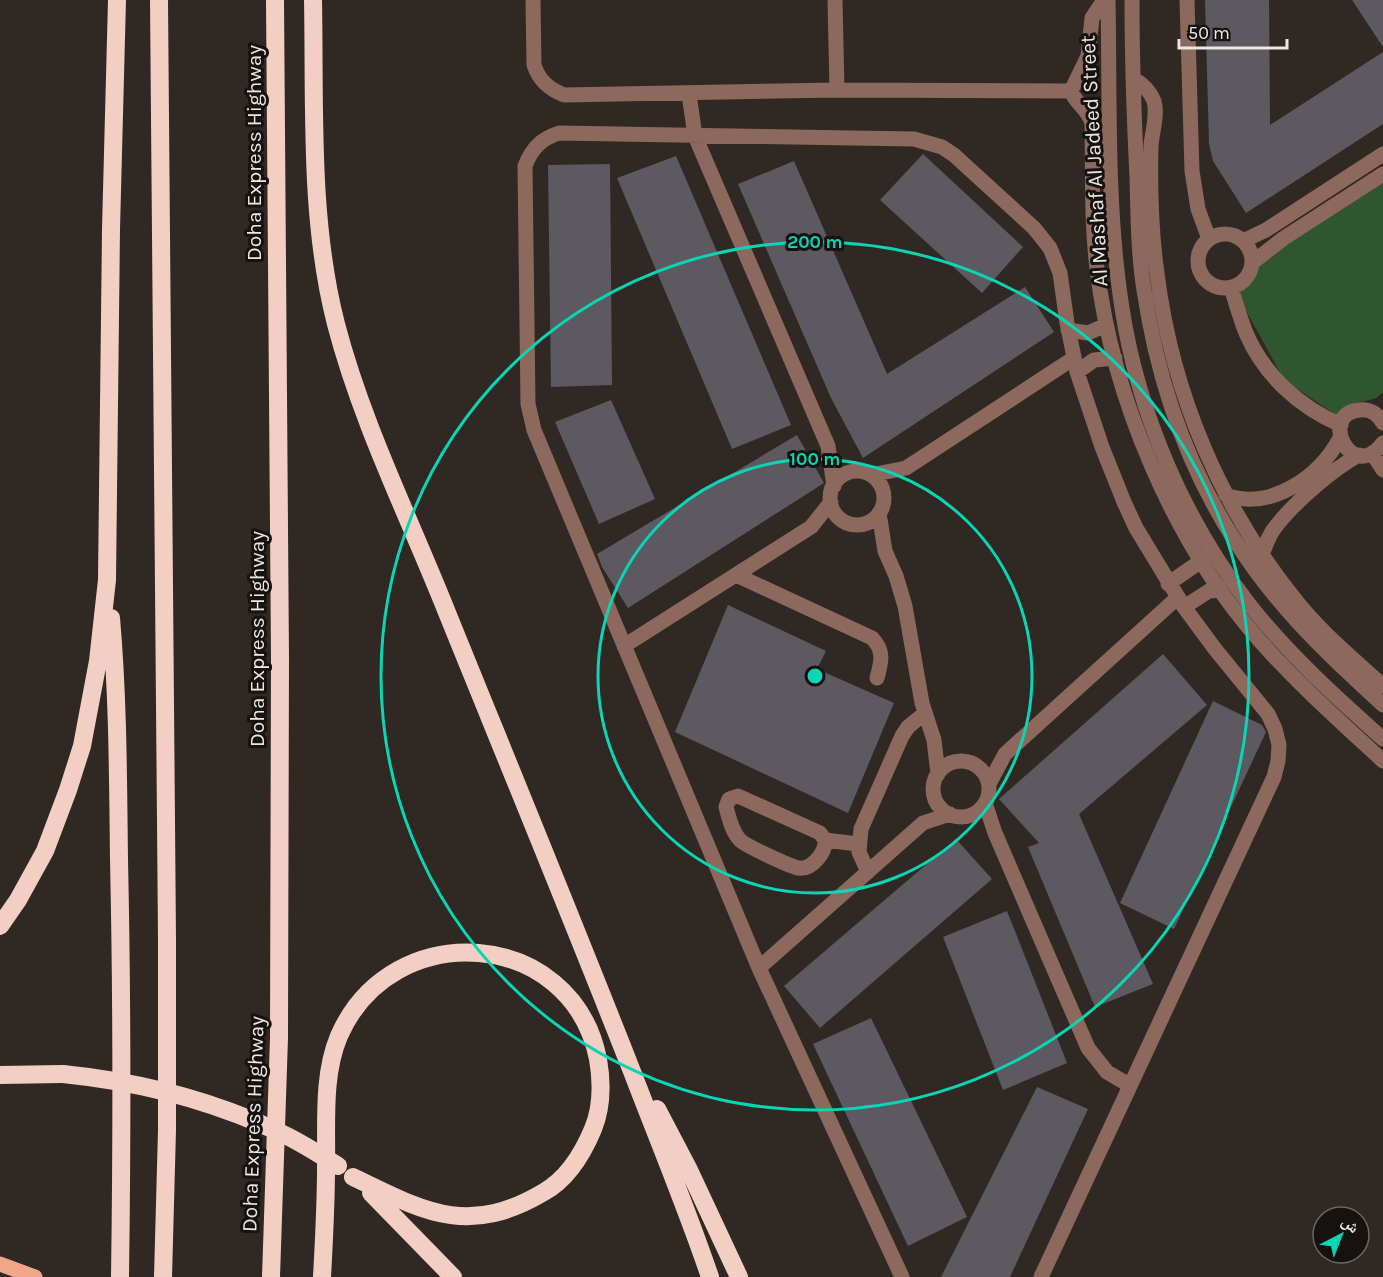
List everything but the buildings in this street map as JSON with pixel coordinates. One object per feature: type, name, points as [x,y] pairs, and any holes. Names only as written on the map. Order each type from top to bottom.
[{"type":"highway","points":[[0,926],[18,900],[45,851],[82,746],[96,671],[107,580],[111,229],[117,0]]},
{"type":"highway","points":[[159,0],[167,939],[167,1130],[163,1277]]},
{"type":"highway","name":"Doha Express Highway","points":[[271,1277],[280,1003],[275,0]]},
{"type":"highway","points":[[313,0],[318,205],[326,273],[336,323],[351,374],[368,422],[438,589],[613,1024],[711,1277]]},
{"type":"highway","points":[[107,580],[116,672],[122,1161],[120,1277]]},
{"type":"highway","points":[[4,1077],[63,1074],[103,1078],[197,1099],[236,1113],[289,1137],[346,1172],[420,1209],[450,1216],[478,1216],[504,1210],[532,1199],[550,1188],[578,1158],[587,1143],[598,1115],[601,1076],[595,1042],[579,1011],[555,983],[525,965],[498,955],[471,951],[445,953],[415,961],[390,975],[368,994],[350,1017],[339,1038],[329,1076],[322,1277]]},
{"type":"highway","points":[[613,1024],[689,1170],[739,1277]]},
{"type":"highway","points":[[346,1172],[388,1209],[453,1277]]},
{"type":"main road","points":[[0,1264],[35,1277]]},
{"type":"street","points":[[533,0],[534,64],[542,81],[555,92],[572,96],[837,90],[1071,91]]},
{"type":"street","points":[[835,0],[837,90]]},
{"type":"street","points":[[1106,0],[1092,18],[1089,26],[1088,56],[1071,91],[1073,98],[1090,115],[1092,123],[1094,234],[1106,325],[1144,447],[1159,482],[1201,561],[1220,590],[1259,640],[1298,682],[1383,761]]},
{"type":"street","name":"Al Mashaf Al Jadeed Street","points":[[1106,0],[1111,180],[1118,274],[1128,341],[1136,376],[1150,417],[1170,468],[1209,544],[1250,605],[1289,652],[1383,740]]},
{"type":"street","name":"Al Mashaf Al Jadeed Street","points":[[1131,0],[1138,237],[1144,290],[1171,410],[1186,448],[1220,516],[1255,570],[1283,606],[1323,650],[1383,705]]},
{"type":"street","points":[[1187,0],[1192,171],[1198,209],[1209,239]]},
{"type":"street","points":[[1132,78],[1144,86],[1154,101],[1151,154],[1153,239],[1157,274],[1178,377],[1205,451],[1226,495],[1262,555],[1299,604],[1323,630],[1383,686]]},
{"type":"street","points":[[624,646],[811,527],[831,502],[834,486],[828,446],[695,136],[689,93]]},
{"type":"street","points":[[902,1277],[759,968],[541,450],[530,417],[525,166],[537,144],[559,133],[907,138],[942,147],[965,165],[1034,228],[1050,248],[1060,273],[1068,330],[1076,365],[1102,447],[1124,502],[1168,584],[1215,649],[1268,714],[1275,729],[1279,745],[1274,777],[1041,1277]]},
{"type":"street","points":[[1243,241],[1266,230],[1383,154]]},
{"type":"street","points":[[1092,162],[1111,180]]},
{"type":"street","points":[[1253,262],[1284,238],[1383,174]]},
{"type":"street","points":[[1217,235],[1235,236],[1243,241],[1248,247],[1253,262],[1246,279],[1231,288],[1221,289],[1212,286],[1200,272],[1198,254],[1209,239],[1217,235]]},
{"type":"street","points":[[1231,288],[1246,333],[1264,365],[1294,396],[1340,432],[1347,449],[1371,451]]},
{"type":"street","points":[[1068,330],[1088,333],[1106,325]]},
{"type":"street","points":[[938,774],[934,740],[925,713],[905,606],[885,551],[879,513],[884,498],[906,468],[1076,365],[1115,358]]},
{"type":"street","points":[[1370,410],[1383,402]]},
{"type":"street","points":[[1226,495],[1236,499],[1269,498],[1319,468],[1328,459],[1344,418],[1355,410],[1370,410],[1377,414],[1383,423]]},
{"type":"street","points":[[828,446],[880,485],[884,498]]},
{"type":"street","points":[[1262,555],[1272,531],[1290,511],[1335,471],[1371,451]]},
{"type":"street","points":[[1371,451],[1383,470]]},
{"type":"street","points":[[834,486],[846,474],[906,468]]},
{"type":"street","points":[[831,502],[836,514],[885,551]]},
{"type":"street","points":[[811,527],[870,521],[879,513]]},
{"type":"street","points":[[1168,584],[1201,561]]},
{"type":"street","points":[[736,575],[872,638],[880,648],[882,655],[877,678]]},
{"type":"street","points":[[934,795],[940,807],[957,816],[970,815],[981,808],[988,797],[989,784],[1005,754],[1181,602],[1209,591],[1220,590]]},
{"type":"street","points":[[868,872],[860,858],[858,844],[863,824],[897,745],[908,727],[925,713]]},
{"type":"street","points":[[934,740],[963,762],[982,771],[989,784]]},
{"type":"street","points":[[923,823],[934,795],[935,780],[942,768],[1005,754]]},
{"type":"street","points":[[825,840],[824,849],[810,865],[803,868],[796,867],[750,847],[740,840],[733,829],[726,802],[733,796],[738,796],[820,833],[825,840],[858,844]]},
{"type":"street","points":[[985,803],[994,832],[1088,1048],[1107,1072],[1130,1084]]},
{"type":"street","points":[[759,968],[923,823],[950,814]]},
{"type":"street","points":[[970,815],[994,832]]},
{"type":"green space","points":[[1383,182],[1383,392],[1376,398],[1351,405],[1336,415],[1284,380],[1238,296],[1264,259]]}]
